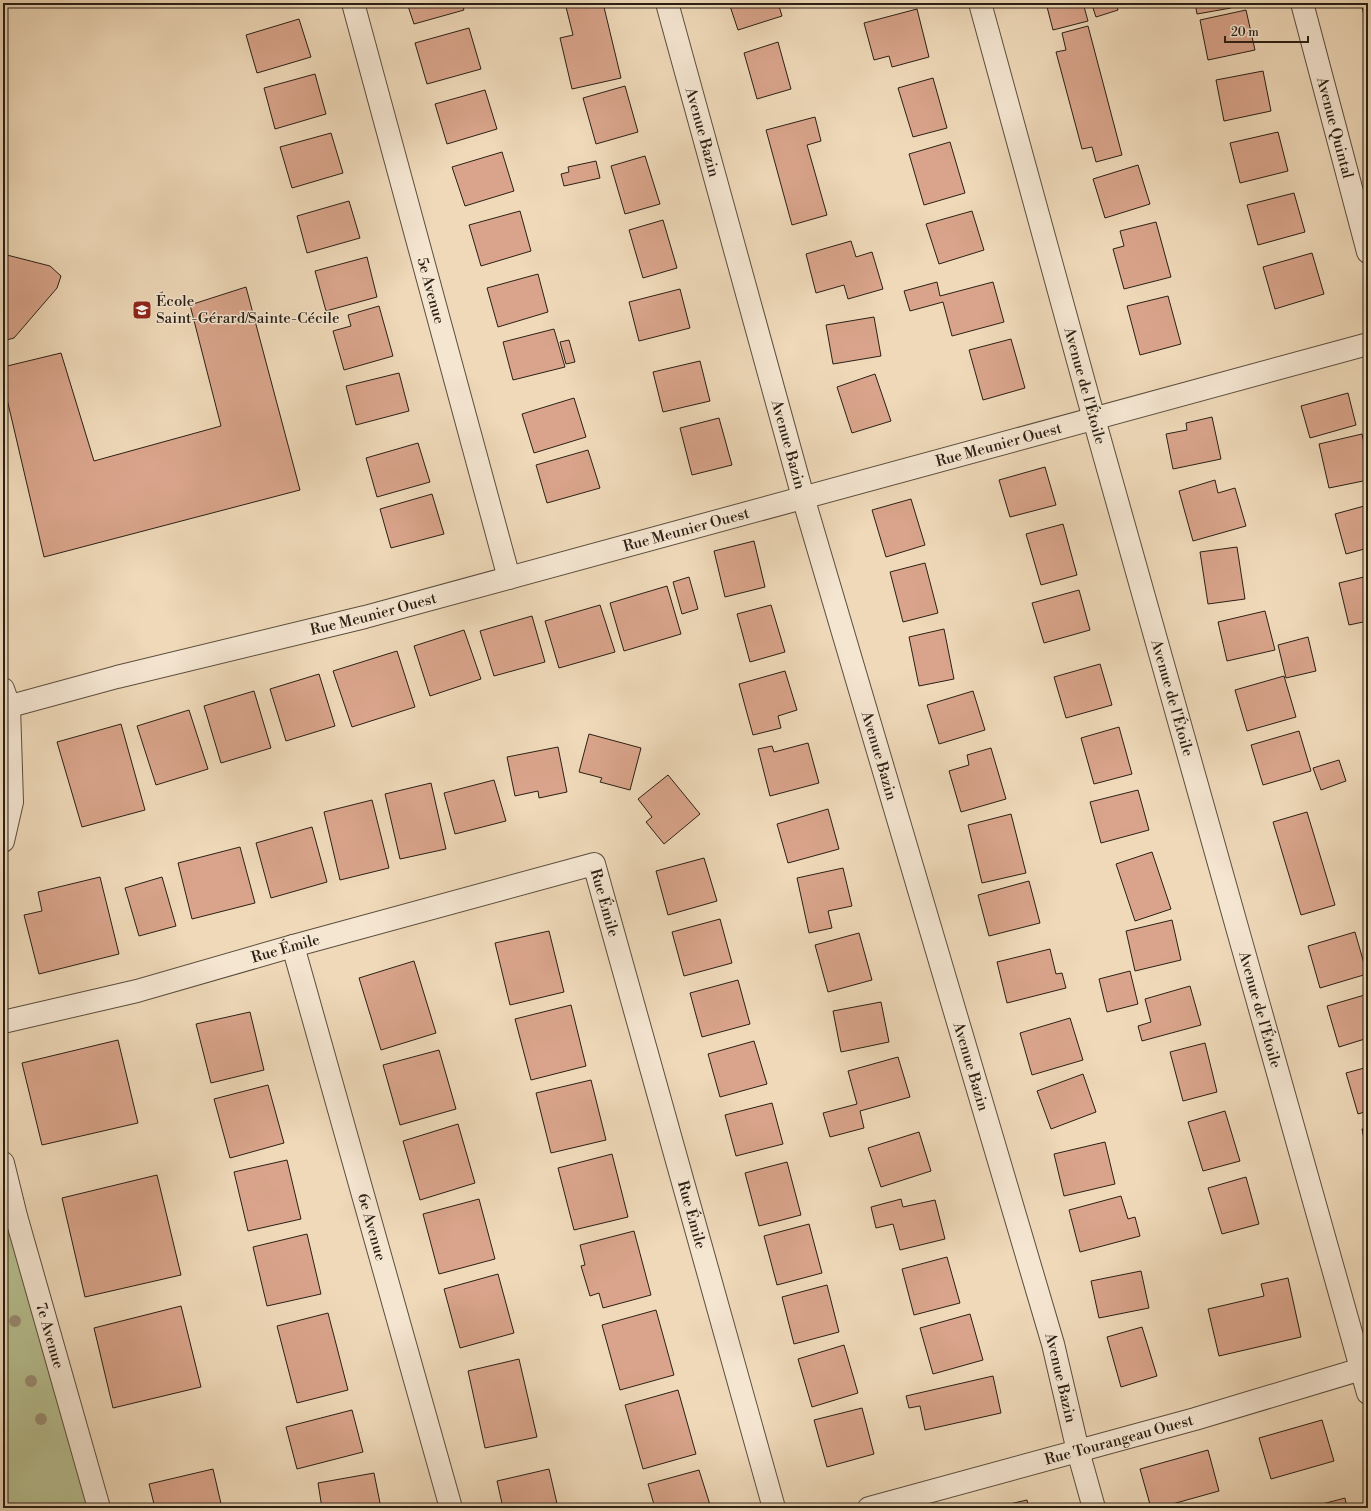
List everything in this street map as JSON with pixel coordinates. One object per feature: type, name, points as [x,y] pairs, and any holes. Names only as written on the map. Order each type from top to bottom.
[{"type":"street","name":"5e Avenue","points":[[353,3],[509,578]]},
{"type":"street","name":"Avenue Bazin","points":[[667,3],[803,497],[1050,1337],[1078,1451],[1094,1508]]},
{"type":"street","name":"Avenue de l'Étoile","points":[[980,3],[1094,419],[1365,1368],[1368,1393]]},
{"type":"street","name":"Avenue Quintal","points":[[1302,3],[1368,252]]},
{"type":"street","name":"Rue Meunier Ouest","points":[[5,701],[365,617],[1368,344]]},
{"type":"street","points":[[3,841],[12,802],[5,701]]},
{"type":"street","name":"Rue Émile","points":[[3,1022],[137,991],[293,946],[594,864],[774,1508]]},
{"type":"street","name":"6e Avenue","points":[[293,946],[451,1508]]},
{"type":"street","name":"7e Avenue","points":[[3,1163],[16,1216],[99,1508]]},
{"type":"street","name":"Rue Tourangeau Ouest","points":[[869,1508],[1195,1419],[1365,1368]]},
{"type":"green space","points":[[16,1216],[99,1508],[3,1508],[3,1219]]},
{"type":"building","points":[[407,3],[462,3],[464,10],[414,24]]},
{"type":"building","points":[[565,3],[603,3],[621,78],[572,89],[560,38],[573,35]]},
{"type":"building","points":[[729,3],[778,3],[782,16],[738,30]]},
{"type":"building","points":[[1046,3],[1083,3],[1088,21],[1053,30]]},
{"type":"building","points":[[1098,3],[1116,3],[1118,10],[1096,17],[1092,5]]},
{"type":"building","points":[[1195,3],[1230,3],[1231,8],[1197,14]]},
{"type":"building","points":[[1361,3],[1368,3],[1368,32]]},
{"type":"building","points":[[917,9],[929,57],[892,67],[889,56],[874,60],[864,23]]},
{"type":"building","points":[[1246,10],[1255,50],[1208,60],[1200,20]]},
{"type":"building","points":[[299,19],[311,57],[257,73],[246,35]]},
{"type":"building","points":[[1088,26],[1122,155],[1096,162],[1092,147],[1082,149],[1056,52],[1066,50],[1062,33]]},
{"type":"building","points":[[469,28],[481,69],[427,84],[415,43]]},
{"type":"building","points":[[778,42],[791,89],[757,99],[744,53]]},
{"type":"building","points":[[1263,71],[1271,111],[1224,121],[1216,80]]},
{"type":"building","points":[[315,74],[326,114],[275,129],[264,88]]},
{"type":"building","points":[[933,78],[947,128],[913,137],[898,88]]},
{"type":"building","points":[[625,86],[638,132],[596,144],[583,98]]},
{"type":"building","points":[[485,90],[497,129],[447,144],[435,104]]},
{"type":"building","points":[[815,117],[821,141],[807,145],[827,215],[792,225],[766,130]]},
{"type":"building","points":[[1278,132],[1288,171],[1240,183],[1230,143]]},
{"type":"building","points":[[331,133],[343,173],[292,188],[280,147]]},
{"type":"building","points":[[950,142],[965,193],[924,205],[909,154]]},
{"type":"building","points":[[502,152],[514,191],[465,206],[452,167]]},
{"type":"building","points":[[645,156],[660,204],[625,214],[611,166]]},
{"type":"building","points":[[596,161],[600,178],[564,186],[561,174],[569,172],[568,167]]},
{"type":"building","points":[[1138,165],[1150,204],[1105,218],[1093,179]]},
{"type":"building","points":[[1294,193],[1305,232],[1258,245],[1247,205]]},
{"type":"building","points":[[349,201],[360,238],[307,253],[297,216]]},
{"type":"building","points":[[520,211],[531,251],[481,266],[469,225]]},
{"type":"building","points":[[972,211],[984,250],[939,264],[926,224]]},
{"type":"building","points":[[663,220],[677,268],[643,278],[629,230]]},
{"type":"building","points":[[1156,222],[1171,277],[1124,289],[1113,249],[1124,246],[1120,231]]},
{"type":"building","points":[[851,241],[856,257],[872,252],[883,289],[848,299],[844,285],[816,293],[806,254]]},
{"type":"building","points":[[1312,253],[1324,294],[1275,309],[1263,267]]},
{"type":"building","points":[[3,254],[50,266],[61,276],[57,288],[14,338],[3,341]]},
{"type":"building","points":[[367,257],[377,297],[326,311],[315,271]]},
{"type":"building","points":[[538,274],[548,312],[498,327],[487,288]]},
{"type":"building","points":[[937,282],[940,296],[993,282],[1004,322],[952,336],[943,302],[910,311],[904,291]]},
{"type":"building","points":[[246,287],[300,490],[44,557],[3,382],[3,367],[61,353],[94,461],[221,426],[190,305]]},
{"type":"building","points":[[680,289],[690,328],[639,341],[629,302]]},
{"type":"building","points":[[1168,296],[1181,344],[1140,355],[1127,306]]},
{"type":"building","points":[[379,306],[393,356],[344,370],[333,331],[351,326],[348,315]]},
{"type":"building","points":[[874,317],[881,356],[833,364],[826,325]]},
{"type":"building","points":[[554,329],[565,367],[513,380],[503,342]]},
{"type":"building","points":[[1011,339],[1025,388],[983,400],[969,350]]},
{"type":"building","points":[[569,340],[575,362],[566,364],[560,342]]},
{"type":"building","points":[[700,361],[710,401],[663,412],[653,372]]},
{"type":"building","points":[[399,373],[409,411],[356,425],[346,386]]},
{"type":"building","points":[[875,374],[891,421],[852,433],[837,387]]},
{"type":"building","points":[[1348,393],[1356,425],[1310,438],[1301,406]]},
{"type":"building","points":[[574,398],[586,437],[534,453],[522,414]]},
{"type":"building","points":[[1212,417],[1221,459],[1173,469],[1166,434],[1187,430],[1186,423]]},
{"type":"building","points":[[719,418],[732,465],[692,475],[680,428]]},
{"type":"building","points":[[1362,434],[1368,461],[1368,480],[1329,488],[1319,444]]},
{"type":"building","points":[[418,443],[430,482],[377,497],[366,458]]},
{"type":"building","points":[[588,450],[600,488],[547,503],[536,465]]},
{"type":"building","points":[[1045,467],[1056,505],[1010,517],[999,480]]},
{"type":"building","points":[[1215,480],[1218,493],[1235,488],[1246,526],[1193,541],[1179,491]]},
{"type":"building","points":[[432,494],[444,534],[391,548],[380,509]]},
{"type":"building","points":[[911,499],[925,545],[886,557],[872,510]]},
{"type":"building","points":[[1368,505],[1368,548],[1346,554],[1335,514]]},
{"type":"building","points":[[1063,524],[1077,575],[1041,585],[1026,534]]},
{"type":"building","points":[[754,541],[765,587],[725,597],[714,551]]},
{"type":"building","points":[[1237,547],[1245,599],[1208,604],[1200,552]]},
{"type":"building","points":[[925,563],[938,613],[903,622],[890,572]]},
{"type":"building","points":[[1368,576],[1368,621],[1349,625],[1339,583]]},
{"type":"building","points":[[689,577],[698,609],[682,614],[673,582]]},
{"type":"building","points":[[667,586],[681,634],[624,651],[610,603]]},
{"type":"building","points":[[1079,590],[1090,630],[1044,643],[1032,603]]},
{"type":"building","points":[[600,605],[615,652],[559,668],[545,621]]},
{"type":"building","points":[[771,605],[785,652],[750,662],[737,614]]},
{"type":"building","points":[[1265,611],[1275,650],[1227,661],[1218,622]]},
{"type":"building","points":[[532,616],[545,662],[494,676],[480,631]]},
{"type":"building","points":[[944,629],[954,679],[919,686],[909,637]]},
{"type":"building","points":[[464,630],[481,679],[430,696],[414,646]]},
{"type":"building","points":[[1308,637],[1316,671],[1286,678],[1278,645]]},
{"type":"building","points":[[397,651],[415,707],[352,727],[333,671]]},
{"type":"building","points":[[1100,664],[1112,705],[1066,718],[1054,677]]},
{"type":"building","points":[[785,671],[797,710],[778,716],[781,728],[753,735],[739,684]]},
{"type":"building","points":[[319,674],[335,726],[286,741],[270,689]]},
{"type":"building","points":[[1284,676],[1296,717],[1247,731],[1235,690]]},
{"type":"building","points":[[254,691],[271,748],[221,763],[204,706]]},
{"type":"building","points":[[973,691],[985,730],[939,744],[927,705]]},
{"type":"building","points":[[189,710],[208,769],[156,785],[137,726]]},
{"type":"building","points":[[121,724],[145,810],[82,827],[57,742]]},
{"type":"building","points":[[1119,727],[1132,774],[1094,784],[1081,738]]},
{"type":"building","points":[[1299,731],[1311,771],[1263,785],[1251,745]]},
{"type":"building","points":[[589,734],[641,748],[630,790],[600,782],[602,778],[579,772]]},
{"type":"building","points":[[808,743],[819,783],[770,796],[758,749],[772,746],[774,752]]},
{"type":"building","points":[[558,747],[567,792],[539,798],[538,791],[515,796],[507,757]]},
{"type":"building","points":[[991,748],[1006,799],[961,812],[949,771],[969,765],[967,755]]},
{"type":"building","points":[[1339,760],[1346,781],[1321,790],[1313,768]]},
{"type":"building","points":[[668,775],[700,814],[664,844],[646,822],[652,817],[638,799]]},
{"type":"building","points":[[494,780],[506,821],[455,834],[444,793]]},
{"type":"building","points":[[431,783],[446,849],[400,859],[385,794]]},
{"type":"building","points":[[1138,790],[1149,830],[1101,843],[1090,802]]},
{"type":"building","points":[[372,800],[389,868],[340,880],[324,812]]},
{"type":"building","points":[[828,809],[839,849],[788,863],[777,824]]},
{"type":"building","points":[[1307,812],[1335,905],[1301,915],[1273,822]]},
{"type":"building","points":[[1011,814],[1026,873],[982,883],[968,825]]},
{"type":"building","points":[[312,827],[327,882],[271,898],[256,843]]},
{"type":"building","points":[[240,847],[255,903],[192,919],[178,863]]},
{"type":"building","points":[[1152,852],[1171,909],[1135,921],[1116,864]]},
{"type":"building","points":[[704,858],[717,901],[668,915],[656,871]]},
{"type":"building","points":[[843,868],[852,906],[828,911],[832,928],[809,933],[797,878]]},
{"type":"building","points":[[100,877],[119,954],[39,974],[24,915],[42,911],[38,892]]},
{"type":"building","points":[[162,877],[176,926],[139,936],[125,888]]},
{"type":"building","points":[[1029,881],[1040,923],[989,936],[978,895]]},
{"type":"building","points":[[720,919],[732,963],[684,976],[672,932]]},
{"type":"building","points":[[1172,920],[1181,960],[1135,971],[1126,931]]},
{"type":"building","points":[[549,931],[564,992],[510,1005],[495,943]]},
{"type":"building","points":[[1355,932],[1367,974],[1320,988],[1308,946]]},
{"type":"building","points":[[859,933],[872,980],[828,992],[815,945]]},
{"type":"building","points":[[1050,949],[1056,974],[1062,973],[1066,988],[1007,1003],[997,962]]},
{"type":"building","points":[[414,961],[436,1033],[381,1050],[359,978]]},
{"type":"building","points":[[1130,971],[1138,1004],[1107,1012],[1099,979]]},
{"type":"building","points":[[738,980],[750,1024],[702,1037],[690,993]]},
{"type":"building","points":[[1190,986],[1201,1025],[1142,1041],[1138,1026],[1151,1022],[1145,999]]},
{"type":"building","points":[[1368,994],[1368,1038],[1339,1047],[1327,1006]]},
{"type":"building","points":[[881,1002],[889,1042],[841,1052],[833,1011]]},
{"type":"building","points":[[571,1005],[586,1066],[531,1080],[515,1019]]},
{"type":"building","points":[[250,1012],[264,1070],[211,1083],[196,1024]]},
{"type":"building","points":[[1070,1018],[1083,1060],[1032,1075],[1020,1033]]},
{"type":"building","points":[[118,1040],[138,1123],[42,1145],[22,1063]]},
{"type":"building","points":[[754,1041],[767,1084],[720,1097],[708,1054]]},
{"type":"building","points":[[1205,1043],[1217,1092],[1183,1101],[1170,1052]]},
{"type":"building","points":[[439,1050],[456,1109],[400,1125],[383,1065]]},
{"type":"building","points":[[898,1057],[910,1097],[860,1111],[864,1128],[830,1137],[823,1113],[857,1104],[848,1071]]},
{"type":"building","points":[[1368,1067],[1368,1111],[1358,1114],[1346,1073]]},
{"type":"building","points":[[1083,1074],[1096,1112],[1051,1129],[1037,1091]]},
{"type":"building","points":[[591,1080],[606,1140],[551,1153],[536,1093]]},
{"type":"building","points":[[268,1085],[284,1143],[230,1158],[214,1099]]},
{"type":"building","points":[[772,1103],[783,1144],[736,1156],[725,1115]]},
{"type":"building","points":[[1225,1111],[1240,1161],[1203,1171],[1188,1122]]},
{"type":"building","points":[[458,1124],[475,1183],[420,1200],[403,1141]]},
{"type":"building","points":[[1368,1128],[1368,1159],[1362,1129]]},
{"type":"building","points":[[919,1132],[931,1171],[881,1187],[868,1148]]},
{"type":"building","points":[[1105,1142],[1115,1184],[1064,1196],[1054,1154]]},
{"type":"building","points":[[612,1154],[628,1217],[574,1230],[558,1168]]},
{"type":"building","points":[[287,1160],[301,1219],[248,1231],[234,1172]]},
{"type":"building","points":[[787,1162],[801,1215],[759,1226],[745,1173]]},
{"type":"building","points":[[157,1175],[181,1275],[85,1297],[62,1198]]},
{"type":"building","points":[[1246,1177],[1259,1224],[1222,1234],[1208,1188]]},
{"type":"building","points":[[1121,1196],[1128,1219],[1135,1217],[1140,1236],[1080,1252],[1069,1210]]},
{"type":"building","points":[[479,1199],[495,1259],[439,1274],[423,1214]]},
{"type":"building","points":[[901,1199],[903,1207],[935,1200],[945,1239],[900,1250],[893,1224],[876,1228],[871,1207]]},
{"type":"building","points":[[809,1224],[822,1273],[777,1285],[764,1236]]},
{"type":"building","points":[[634,1231],[651,1295],[603,1308],[599,1293],[590,1296],[581,1266],[585,1265],[580,1245]]},
{"type":"building","points":[[307,1234],[321,1294],[267,1306],[253,1247]]},
{"type":"building","points":[[947,1257],[960,1303],[914,1315],[902,1269]]},
{"type":"building","points":[[1141,1271],[1149,1308],[1099,1318],[1091,1281]]},
{"type":"building","points":[[498,1274],[514,1333],[460,1348],[444,1289]]},
{"type":"building","points":[[1288,1278],[1301,1337],[1219,1356],[1208,1309],[1264,1296],[1261,1284]]},
{"type":"building","points":[[827,1285],[839,1332],[794,1344],[782,1297]]},
{"type":"building","points":[[181,1306],[201,1387],[113,1408],[94,1328]]},
{"type":"building","points":[[656,1310],[674,1375],[620,1390],[602,1325]]},
{"type":"building","points":[[328,1313],[348,1390],[297,1403],[277,1326]]},
{"type":"building","points":[[970,1314],[983,1360],[933,1374],[920,1328]]},
{"type":"building","points":[[1142,1327],[1157,1376],[1121,1387],[1107,1337]]},
{"type":"building","points":[[844,1345],[858,1393],[812,1407],[798,1359]]},
{"type":"building","points":[[519,1359],[537,1437],[485,1448],[468,1371]]},
{"type":"building","points":[[993,1376],[1001,1413],[925,1430],[920,1406],[909,1408],[906,1396]]},
{"type":"building","points":[[678,1390],[696,1454],[643,1469],[625,1405]]},
{"type":"building","points":[[862,1408],[874,1454],[827,1467],[814,1420]]},
{"type":"building","points":[[352,1410],[363,1452],[297,1469],[286,1427]]},
{"type":"building","points":[[1322,1420],[1334,1461],[1271,1479],[1259,1438]]},
{"type":"building","points":[[1208,1450],[1219,1491],[1158,1508],[1151,1508],[1140,1469]]},
{"type":"building","points":[[213,1469],[222,1508],[155,1508],[149,1484]]},
{"type":"building","points":[[549,1469],[558,1508],[503,1508],[497,1481]]},
{"type":"building","points":[[699,1470],[711,1508],[655,1508],[648,1484]]},
{"type":"building","points":[[374,1473],[381,1508],[322,1508],[318,1483]]},
{"type":"building","points":[[1345,1498],[1347,1508],[1307,1508]]},
{"type":"building","points":[[1027,1500],[1029,1508],[992,1508]]},
{"type":"place","name":"École Saint-Gérard/Sainte-Cécile","points":[[142,310]]}]
